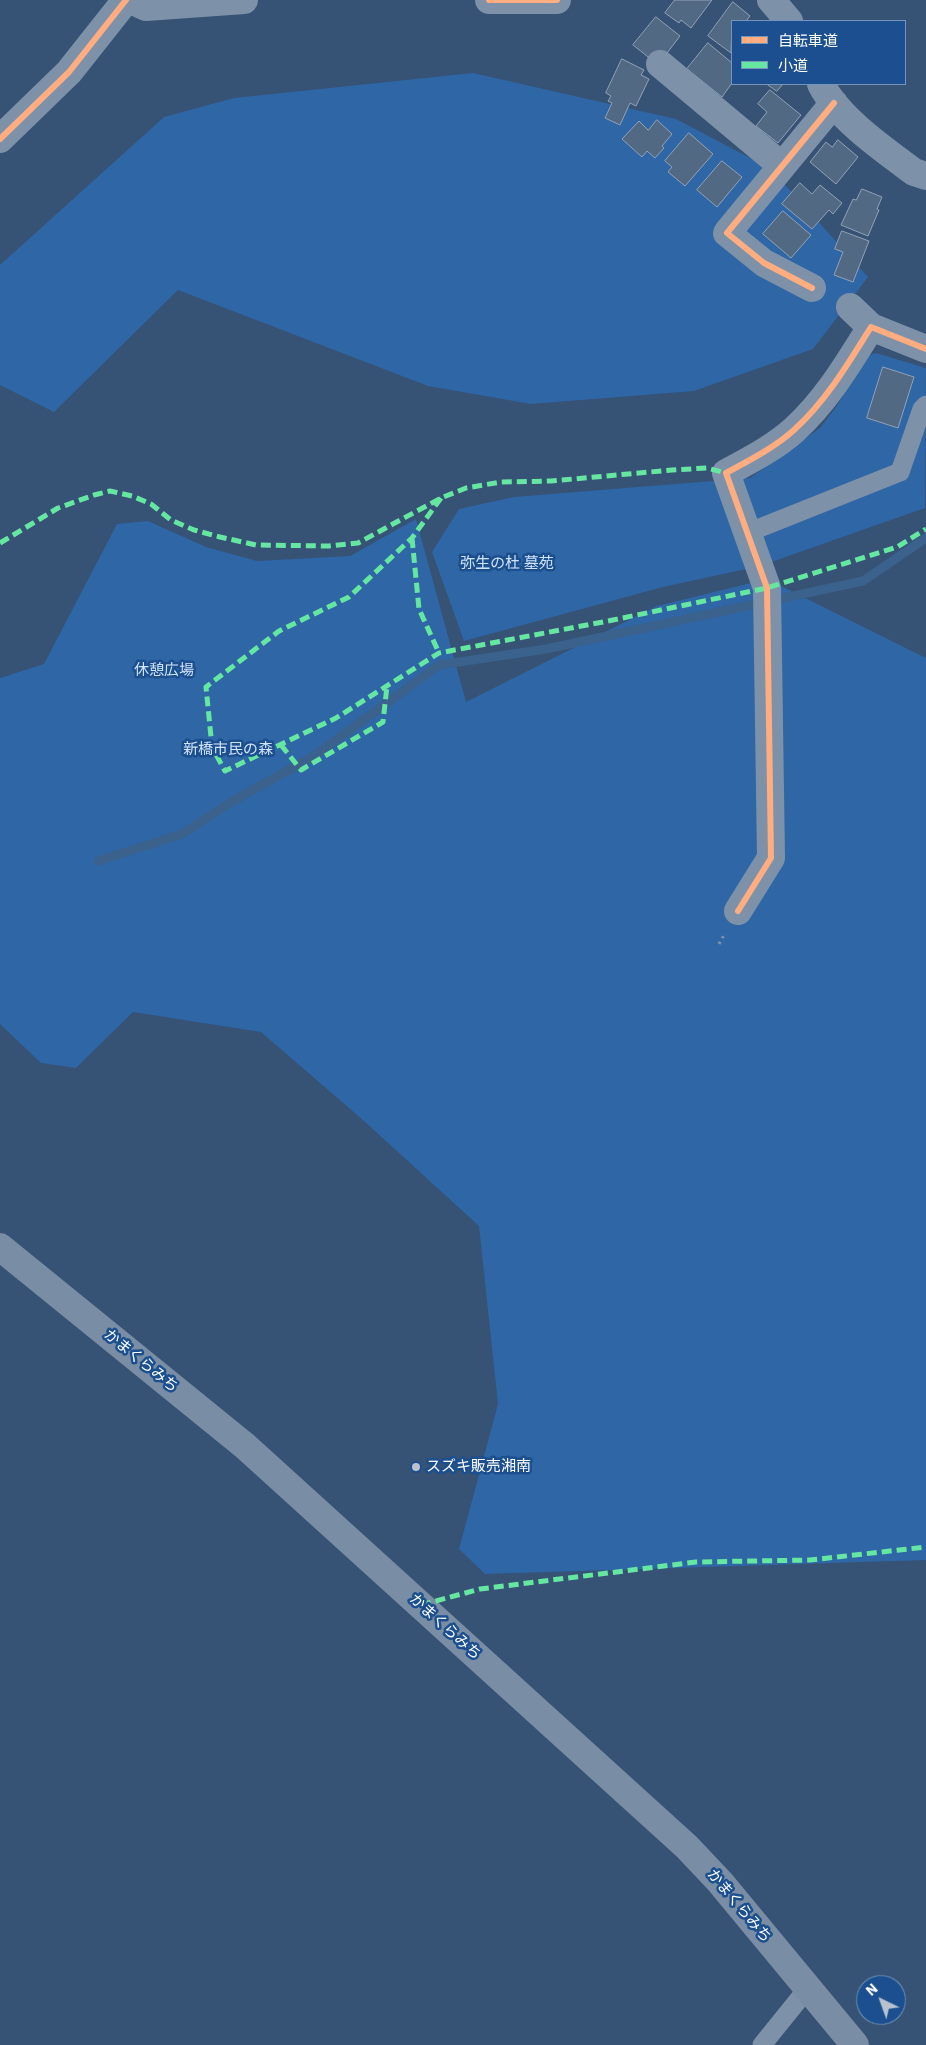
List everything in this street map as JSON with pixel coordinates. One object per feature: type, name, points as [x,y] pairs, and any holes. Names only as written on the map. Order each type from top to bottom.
[{"type":"main road","name":"かまくらみち","points":[[0,1247],[245,1446],[687,1847],[720,1882],[855,2045]]},
{"type":"street","points":[[0,139],[69,72],[126,0]]},
{"type":"street","points":[[131,0],[146,7],[244,0]]},
{"type":"street","points":[[489,0],[557,0]]},
{"type":"street","points":[[771,0],[788,20]]},
{"type":"street","points":[[660,64],[782,166]]},
{"type":"street","points":[[812,288],[764,263],[727,233],[782,166],[827,93],[885,150],[914,172],[926,176]]},
{"type":"street","points":[[850,307],[871,327],[926,349]]},
{"type":"street","points":[[738,911],[771,858],[767,588],[726,473],[792,432],[814,410],[841,375],[871,327]]},
{"type":"lane","points":[[747,533],[900,472],[922,409],[926,405]]},
{"type":"lane","points":[[762,2045],[808,1988]]},
{"type":"green space","points":[[473,73],[676,119],[771,169],[868,277],[813,349],[694,391],[531,404],[428,386],[178,290],[54,412],[0,385],[0,265],[164,117],[234,98]]},
{"type":"green space","name":"弥生の杜 墓苑","points":[[876,353],[926,368],[925,508],[760,566],[663,587],[464,641],[432,552],[459,509],[514,497],[750,478],[820,428],[836,407],[867,356]]},
{"type":"green space","points":[[416,519],[466,702],[657,606],[767,579],[926,658],[926,1560],[485,1574],[459,1549],[498,1404],[479,1226],[364,1121],[261,1032],[133,1012],[76,1068],[41,1063],[0,1024],[0,678],[44,664],[117,524],[148,521],[206,547],[257,561],[350,556]]},
{"type":"building","points":[[675,0],[712,0],[691,28],[681,20],[679,23],[665,13]]},
{"type":"building","points":[[733,2],[750,16],[747,20],[731,20],[731,53],[708,36]]},
{"type":"building","points":[[656,17],[680,36],[664,57],[652,60],[633,45]]},
{"type":"building","points":[[708,43],[731,62],[731,84],[722,97],[687,69]]},
{"type":"building","points":[[622,59],[644,70],[641,75],[649,79],[636,106],[630,103],[620,125],[605,118],[612,103],[608,101],[611,96],[606,93]]},
{"type":"building","points":[[768,85],[782,85],[777,91]]},
{"type":"building","points":[[770,90],[801,115],[778,143],[756,126],[767,112],[758,104]]},
{"type":"building","points":[[657,120],[672,134],[662,146],[664,148],[655,158],[647,151],[642,157],[622,139],[639,121],[648,130]]},
{"type":"building","points":[[689,133],[713,154],[685,186],[668,172],[672,167],[665,161]]},
{"type":"building","points":[[838,140],[858,157],[836,184],[810,162],[826,142],[832,147]]},
{"type":"building","points":[[722,161],[742,177],[717,207],[697,190]]},
{"type":"building","points":[[800,183],[812,194],[820,185],[842,203],[833,214],[829,210],[812,229],[782,204]]},
{"type":"building","points":[[862,189],[882,197],[877,209],[879,210],[868,236],[841,225],[853,199],[856,200]]},
{"type":"building","points":[[783,211],[811,235],[791,258],[763,234]]},
{"type":"building","points":[[842,231],[869,241],[853,282],[834,275],[843,252],[835,249]]},
{"type":"building","points":[[883,367],[914,377],[898,428],[867,418]]},
{"type":"waterway","points":[[98,861],[182,834],[231,802],[314,756],[439,665],[546,649],[863,581],[926,538]]},
{"type":"marked path","points":[[0,543],[58,508],[110,491],[132,496],[151,504],[171,520],[194,530],[220,537],[256,545],[329,546],[358,543],[441,498],[466,488],[501,482],[551,481],[672,470],[707,468],[726,473]]},
{"type":"marked path","points":[[441,498],[412,538],[349,597],[279,631],[206,687],[212,747],[225,771],[336,718],[439,653],[767,588],[897,547],[926,529]]},
{"type":"marked path","points":[[412,538],[419,609],[439,653]]},
{"type":"marked path","points":[[281,745],[301,770],[383,722],[387,686]]},
{"type":"marked path","points":[[421,1605],[480,1589],[696,1562],[810,1560],[926,1547]]},
{"type":"cycle path","points":[[0,139],[69,72],[126,0]]},
{"type":"cycle path","points":[[489,0],[557,0]]},
{"type":"cycle path","points":[[812,288],[764,263],[727,233],[834,103]]},
{"type":"cycle path","points":[[738,911],[771,858],[767,588],[726,473],[778,443],[806,419],[836,382],[871,327],[926,349]]},
{"type":"place","name":"スズキ販売湘南","points":[[416,1467]]},
{"type":"park label","name":"休憩広場","points":[[164,671]]},
{"type":"park label","name":"新橋市民の森","points":[[228,750]]}]
